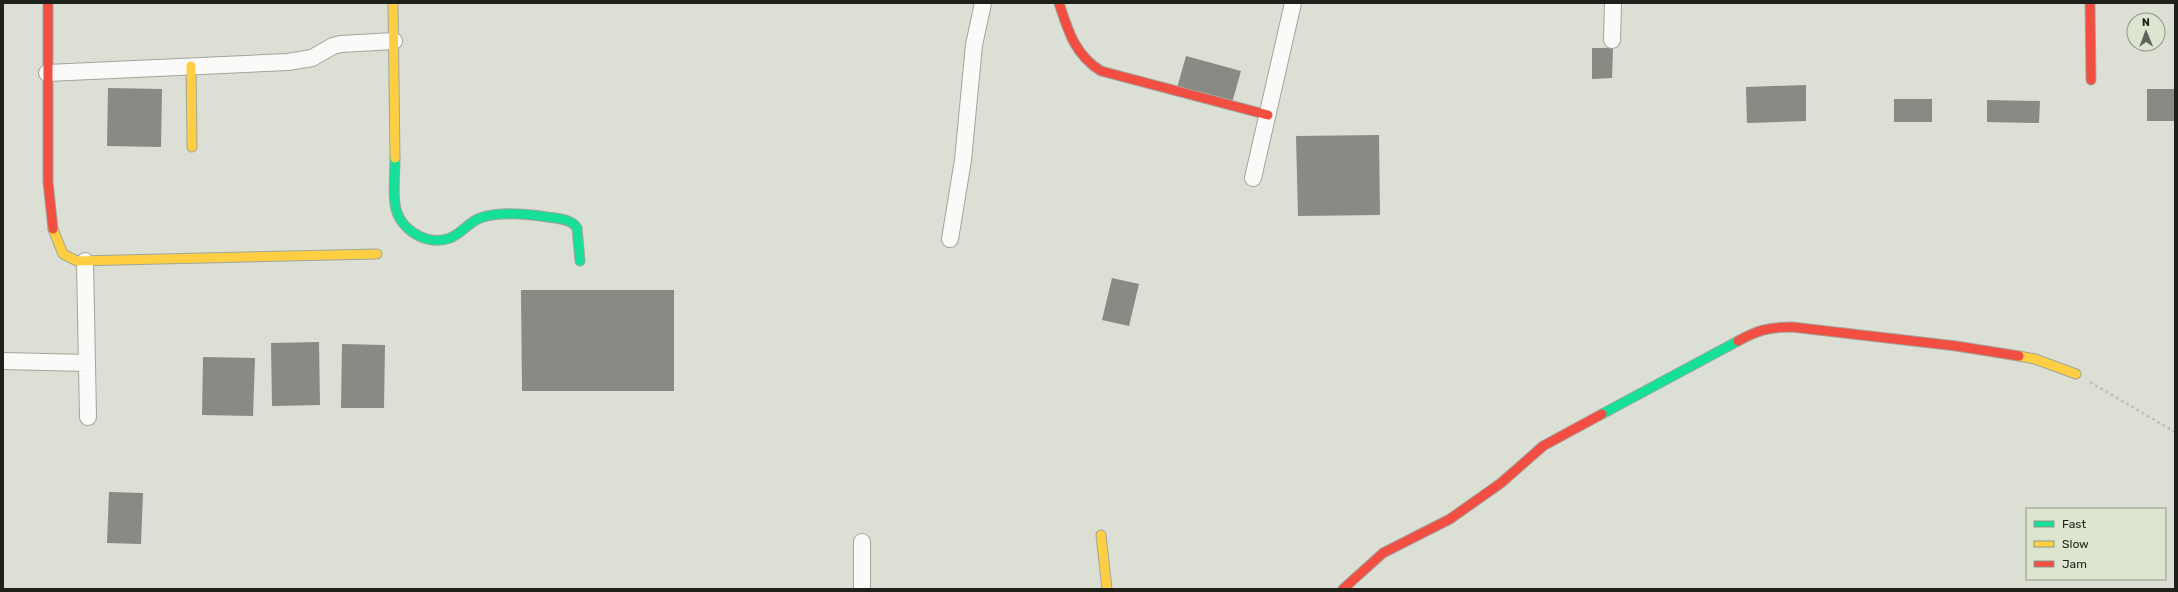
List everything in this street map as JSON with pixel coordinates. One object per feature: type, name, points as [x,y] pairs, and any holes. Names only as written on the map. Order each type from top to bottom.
[{"type":"street","points":[[48,3],[49,172],[53,229],[63,254],[77,261],[377,254]]},
{"type":"street","points":[[393,3],[395,205],[402,223],[413,234],[428,239],[442,240],[458,234],[481,218],[490,216],[564,218],[576,226],[578,232],[580,261]]},
{"type":"street","points":[[950,239],[963,160],[974,45],[982,3]]},
{"type":"street","points":[[1059,3],[1076,48],[1090,65],[1101,71],[1268,115]]},
{"type":"street","points":[[1253,178],[1293,3]]},
{"type":"street","points":[[1612,40],[1613,3]]},
{"type":"street","points":[[2090,3],[2091,80]]},
{"type":"street","points":[[48,73],[302,60],[341,44],[394,41]]},
{"type":"street","points":[[191,66],[192,147]]},
{"type":"street","points":[[85,261],[88,416]]},
{"type":"street","points":[[1343,589],[1383,553],[1450,519],[1502,483],[1543,446],[1734,341],[1762,329],[1792,327],[1956,346],[2035,358],[2076,374]]},
{"type":"street","points":[[3,361],[87,363]]},
{"type":"street","points":[[1101,535],[1107,589]]},
{"type":"street","points":[[862,542],[862,589]]},
{"type":"path","points":[[2076,374],[2175,432]]},
{"type":"building","points":[[1592,48],[1613,48],[1612,78],[1592,79]]},
{"type":"building","points":[[1186,56],[1241,71],[1232,103],[1177,88]]},
{"type":"building","points":[[1806,85],[1806,121],[1747,123],[1746,87]]},
{"type":"building","points":[[108,88],[162,89],[161,147],[107,146]]},
{"type":"building","points":[[2147,89],[2175,89],[2175,121],[2147,121]]},
{"type":"building","points":[[1894,99],[1932,99],[1932,122],[1894,122]]},
{"type":"building","points":[[1987,100],[2040,101],[2039,123],[1987,122]]},
{"type":"building","points":[[1379,135],[1380,215],[1298,216],[1296,136]]},
{"type":"building","points":[[1112,278],[1139,284],[1129,326],[1102,320]]},
{"type":"building","points":[[521,290],[674,290],[674,391],[522,391]]},
{"type":"building","points":[[319,342],[320,405],[272,406],[271,343]]},
{"type":"building","points":[[342,344],[385,345],[384,408],[341,408]]},
{"type":"building","points":[[203,357],[255,358],[253,416],[202,415]]},
{"type":"building","points":[[109,492],[143,493],[141,544],[107,543]]},
{"type":"traffic: fast","points":[[395,158],[394,193],[397,213],[402,221],[415,234],[432,240],[450,238],[458,234],[476,220],[496,214],[522,214],[560,219],[572,223],[577,228],[580,261]]},
{"type":"traffic: fast","points":[[1602,414],[1738,341]]},
{"type":"traffic: slow","points":[[393,3],[395,158]]},
{"type":"traffic: slow","points":[[191,66],[192,147]]},
{"type":"traffic: slow","points":[[53,229],[63,254],[77,261],[377,254]]},
{"type":"traffic: slow","points":[[2019,356],[2035,359],[2076,374]]},
{"type":"traffic: slow","points":[[1101,535],[1107,589]]},
{"type":"traffic: jam","points":[[48,3],[48,182],[53,229]]},
{"type":"traffic: jam","points":[[1059,3],[1069,33],[1074,42],[1085,58],[1101,71],[1268,115]]},
{"type":"traffic: jam","points":[[2090,3],[2091,80]]},
{"type":"traffic: jam","points":[[1738,341],[1764,330],[1792,327],[1956,346],[2019,356]]},
{"type":"traffic: jam","points":[[1343,589],[1383,553],[1450,519],[1501,483],[1543,446],[1602,414]]}]
